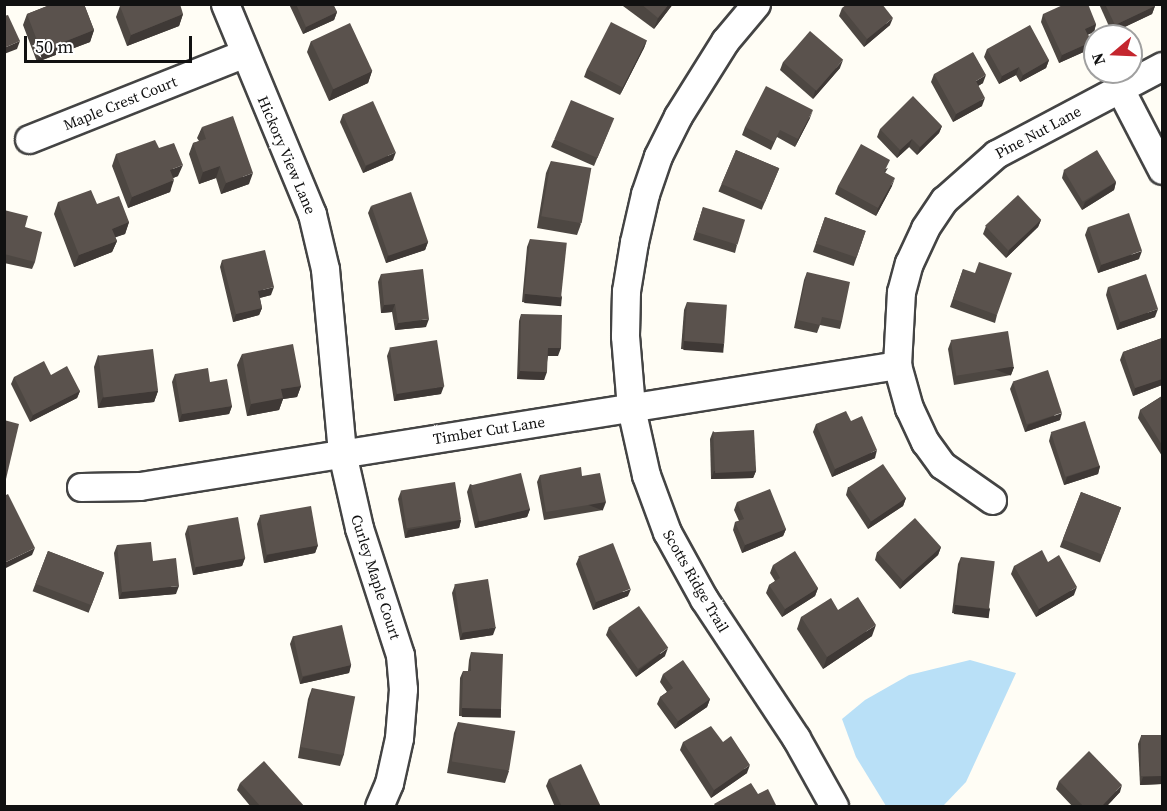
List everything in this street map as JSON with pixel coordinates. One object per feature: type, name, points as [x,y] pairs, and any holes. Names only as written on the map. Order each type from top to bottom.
[{"type":"street","name":"Hickory View Lane","points":[[225,4],[294,166],[315,225],[325,269],[342,453]]},
{"type":"street","name":"Scotts Ridge Trail","points":[[756,4],[725,41],[678,116],[658,156],[645,194],[626,291],[625,336],[631,408],[646,476],[667,532],[704,598],[796,738],[834,807]]},
{"type":"street","name":"Maple Crest Court","points":[[29,139],[245,53]]},
{"type":"street","name":"Pine Nut Lane","points":[[993,500],[942,465],[925,442],[909,408],[897,365],[901,292],[909,263],[925,228],[944,200],[996,154],[1162,66]]},
{"type":"street","points":[[1120,89],[1162,170]]},
{"type":"street","name":"Timber Cut Lane","points":[[81,487],[140,486],[897,365]]},
{"type":"street","name":"Curley Maple Court","points":[[342,453],[359,528],[400,655],[403,689],[399,738],[389,783],[381,806]]},
{"type":"water","points":[[970,660],[1016,673],[966,782],[943,806],[886,806],[856,757],[842,719],[865,700],[909,675]]},
{"type":"building","points":[[52,4],[84,4],[94,30],[41,51],[27,14]]},
{"type":"building","points":[[124,4],[180,4],[183,14],[131,35],[120,6]]},
{"type":"building","points":[[296,4],[333,4],[337,12],[306,27]]},
{"type":"building","points":[[641,4],[669,4],[658,18]]},
{"type":"building","points":[[847,4],[882,4],[893,18],[867,39],[842,8]]},
{"type":"building","points":[[1065,4],[1088,4],[1096,24],[1083,24],[1083,46],[1062,55],[1043,14]]},
{"type":"building","points":[[1105,4],[1154,4],[1155,6],[1117,24],[1115,24]]},
{"type":"building","points":[[8,15],[20,41],[4,48],[4,16]]},
{"type":"building","points":[[611,22],[647,40],[623,87],[587,69]]},
{"type":"building","points":[[350,23],[372,71],[333,89],[311,41]]},
{"type":"building","points":[[1030,25],[1049,60],[1023,75],[1019,67],[1002,76],[987,49]]},
{"type":"building","points":[[810,31],[843,60],[816,91],[783,62]]},
{"type":"building","points":[[973,52],[986,75],[976,81],[985,98],[956,114],[934,74]]},
{"type":"building","points":[[766,86],[813,110],[798,139],[780,130],[774,142],[745,127]]},
{"type":"building","points":[[913,96],[942,126],[920,147],[912,139],[900,150],[880,129]]},
{"type":"building","points":[[571,100],[614,118],[597,158],[554,140]]},
{"type":"building","points":[[373,101],[396,152],[366,166],[343,114]]},
{"type":"building","points":[[233,116],[253,173],[226,183],[220,166],[203,172],[193,143],[206,139],[202,127]]},
{"type":"building","points":[[155,140],[159,148],[174,143],[183,165],[170,170],[174,180],[132,197],[116,154]]},
{"type":"building","points":[[861,144],[890,160],[884,172],[895,178],[878,208],[838,186]]},
{"type":"building","points":[[736,150],[779,168],[765,202],[722,184]]},
{"type":"building","points":[[1097,150],[1116,182],[1083,202],[1064,170]]},
{"type":"building","points":[[551,161],[591,168],[582,223],[541,216]]},
{"type":"building","points":[[91,190],[97,204],[119,196],[129,222],[112,229],[117,241],[79,255],[58,202]]},
{"type":"building","points":[[411,192],[428,242],[389,256],[371,206]]},
{"type":"building","points":[[1018,195],[1041,220],[1008,251],[985,226]]},
{"type":"building","points":[[703,207],[745,220],[737,245],[695,232]]},
{"type":"building","points":[[4,210],[28,216],[25,227],[42,232],[35,262],[4,254]]},
{"type":"building","points":[[1129,213],[1142,251],[1101,265],[1088,227]]},
{"type":"building","points":[[825,217],[866,231],[857,257],[816,243]]},
{"type":"building","points":[[530,239],[567,243],[561,298],[524,294]]},
{"type":"building","points":[[265,250],[274,287],[258,291],[262,308],[236,314],[222,260]]},
{"type":"building","points":[[979,262],[1012,273],[997,315],[953,299],[963,269],[975,273]]},
{"type":"building","points":[[423,269],[429,319],[398,323],[395,304],[384,305],[381,274]]},
{"type":"building","points":[[807,272],[850,282],[842,321],[822,317],[820,325],[797,320]]},
{"type":"building","points":[[1146,274],[1158,309],[1120,322],[1108,287]]},
{"type":"building","points":[[687,302],[727,305],[724,344],[684,341]]},
{"type":"building","points":[[521,314],[562,315],[561,348],[548,348],[547,372],[520,371]]},
{"type":"building","points":[[1008,331],[1014,367],[956,376],[951,340]]},
{"type":"building","points":[[1162,338],[1162,379],[1135,388],[1123,352]]},
{"type":"building","points":[[437,340],[444,386],[397,394],[390,348]]},
{"type":"building","points":[[293,344],[301,386],[281,389],[283,398],[251,404],[242,354]]},
{"type":"building","points":[[153,349],[158,391],[104,397],[98,356]]},
{"type":"building","points":[[44,361],[51,375],[67,366],[80,391],[33,415],[14,377]]},
{"type":"building","points":[[208,368],[210,382],[227,379],[232,406],[182,414],[175,374]]},
{"type":"building","points":[[1048,370],[1062,413],[1027,424],[1013,381]]},
{"type":"building","points":[[1162,396],[1162,445],[1140,410]]},
{"type":"building","points":[[846,411],[851,421],[862,416],[877,450],[835,469],[816,424]]},
{"type":"building","points":[[4,420],[19,424],[6,479],[4,478]]},
{"type":"building","points":[[1085,421],[1100,466],[1065,477],[1051,432]]},
{"type":"building","points":[[754,430],[756,471],[715,473],[713,432]]},
{"type":"building","points":[[883,464],[906,498],[871,521],[848,487]]},
{"type":"building","points":[[581,467],[582,476],[600,473],[606,502],[546,512],[540,475]]},
{"type":"building","points":[[521,473],[530,509],[479,521],[471,486]]},
{"type":"building","points":[[455,482],[461,520],[407,528],[401,491]]},
{"type":"building","points":[[770,489],[786,529],[745,545],[735,522],[744,519],[737,502]]},
{"type":"building","points":[[1081,492],[1121,507],[1103,555],[1063,540]]},
{"type":"building","points":[[8,494],[35,548],[4,563],[4,496]]},
{"type":"building","points":[[311,506],[318,545],[267,554],[260,515]]},
{"type":"building","points":[[238,517],[245,558],[195,567],[188,526]]},
{"type":"building","points":[[915,518],[941,547],[903,581],[877,552]]},
{"type":"building","points":[[151,542],[153,561],[176,558],[179,586],[122,592],[117,545]]},
{"type":"building","points":[[613,543],[631,589],[596,602],[578,556]]},
{"type":"building","points":[[1042,550],[1048,562],[1059,555],[1077,587],[1039,609],[1014,566]]},
{"type":"building","points":[[48,551],[104,573],[91,605],[35,584]]},
{"type":"building","points":[[795,551],[818,588],[785,609],[769,585],[780,578],[773,565]]},
{"type":"building","points":[[961,557],[995,561],[989,609],[955,605]]},
{"type":"building","points":[[488,579],[496,627],[462,633],[454,584]]},
{"type":"building","points":[[858,597],[876,625],[827,657],[801,617],[831,598],[838,610]]},
{"type":"building","points":[[639,606],[668,648],[638,669],[609,627]]},
{"type":"building","points":[[342,625],[351,665],[303,676],[293,636]]},
{"type":"building","points":[[471,652],[503,654],[501,709],[462,708],[463,671],[471,671]]},
{"type":"building","points":[[683,660],[710,699],[678,721],[660,697],[673,688],[663,674]]},
{"type":"building","points":[[312,688],[355,696],[344,755],[301,747]]},
{"type":"building","points":[[458,722],[515,731],[509,771],[452,762]]},
{"type":"building","points":[[711,726],[723,742],[731,736],[750,765],[714,790],[683,742]]},
{"type":"building","points":[[1141,735],[1162,735],[1162,776],[1141,776]]},
{"type":"building","points":[[1089,751],[1122,785],[1101,807],[1084,807],[1059,781]]},
{"type":"building","points":[[264,761],[305,807],[261,807],[240,783]]},
{"type":"building","points":[[581,764],[601,807],[562,807],[549,779]]},
{"type":"building","points":[[751,783],[758,794],[768,789],[777,807],[716,807],[714,804]]}]
